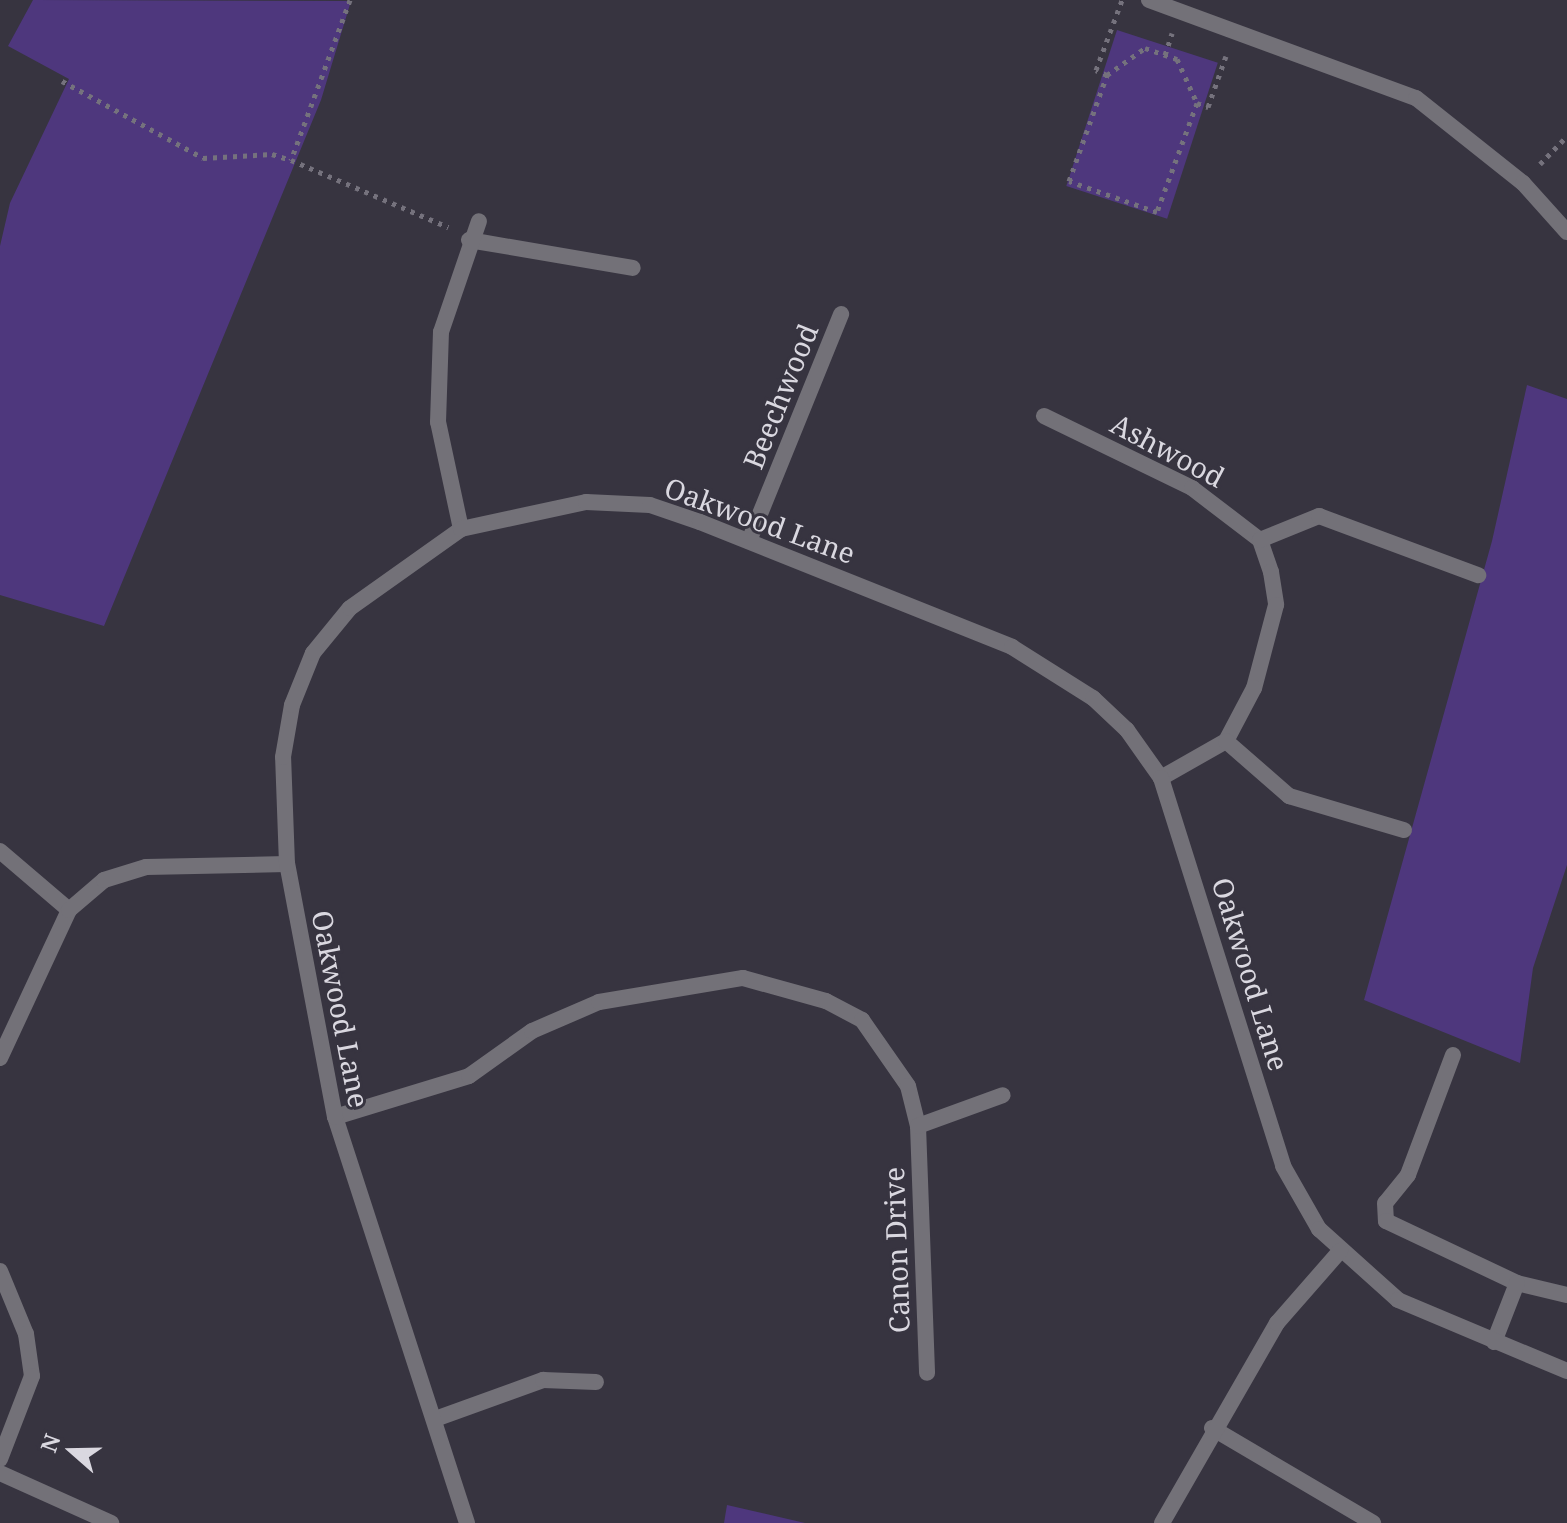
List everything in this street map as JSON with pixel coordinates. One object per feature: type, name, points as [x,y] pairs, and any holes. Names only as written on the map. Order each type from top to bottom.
[{"type":"street","points":[[1149,0],[1416,98],[1523,183],[1567,232]]},
{"type":"street","points":[[461,529],[438,422],[441,332],[469,240],[479,221]]},
{"type":"street","points":[[469,240],[633,268]]},
{"type":"street","name":"Beechwood","points":[[749,541],[841,314]]},
{"type":"street","name":"Ashwood","points":[[1044,416],[1192,488],[1260,540]]},
{"type":"street","name":"Oakwood Lane","points":[[467,1523],[438,1418],[335,1117],[287,864],[283,757],[292,705],[313,653],[350,608],[461,529],[573,504],[634,504],[749,541],[1053,669],[1127,730],[1161,778],[1283,1166],[1340,1251],[1398,1300],[1567,1371]]},
{"type":"street","points":[[1161,778],[1226,741],[1254,688],[1276,605],[1260,540],[1319,516],[1478,575]]},
{"type":"street","points":[[1226,741],[1289,796],[1404,830]]},
{"type":"street","points":[[0,851],[69,910]]},
{"type":"street","points":[[0,1058],[69,910],[104,880],[146,867],[287,864]]},
{"type":"street","name":"Canon Drive","points":[[335,1117],[469,1076],[532,1031],[599,1002],[743,978],[789,987],[862,1020],[908,1086],[918,1126],[927,1373]]},
{"type":"street","points":[[1453,1055],[1408,1175],[1385,1203],[1386,1221],[1517,1283],[1567,1295]]},
{"type":"street","name":"Canon Drive","points":[[918,1126],[1003,1095]]},
{"type":"street","points":[[1162,1523],[1212,1428],[1277,1323],[1340,1251]]},
{"type":"street","points":[[0,1271],[26,1334],[32,1376],[0,1459]]},
{"type":"street","points":[[1494,1342],[1517,1283]]},
{"type":"street","points":[[438,1418],[543,1380],[596,1382]]},
{"type":"street","points":[[1212,1428],[1373,1523]]},
{"type":"street","points":[[0,1473],[111,1523]]},
{"type":"path","points":[[291,160],[350,0]]},
{"type":"path","points":[[1107,75],[1096,70],[1122,0]]},
{"type":"path","points":[[1197,103],[1208,107],[1235,30]]},
{"type":"path","points":[[1145,48],[1177,59],[1197,103],[1157,212],[1069,181],[1107,75],[1145,48]]},
{"type":"path","points":[[62,81],[203,158],[272,154],[420,210],[469,240]]},
{"type":"path","points":[[1523,183],[1567,136]]},
{"type":"shaded area","points":[[33,0],[351,1],[321,100],[104,626],[0,595],[0,246],[10,203],[69,79],[8,46]]},
{"type":"shaded area","points":[[1117,30],[1218,63],[1167,219],[1066,186]]},
{"type":"shaded area","points":[[1527,385],[1567,399],[1567,865],[1533,968],[1520,1063],[1364,1000],[1492,541]]},
{"type":"shaded area","points":[[727,1505],[805,1523],[724,1523]]}]
